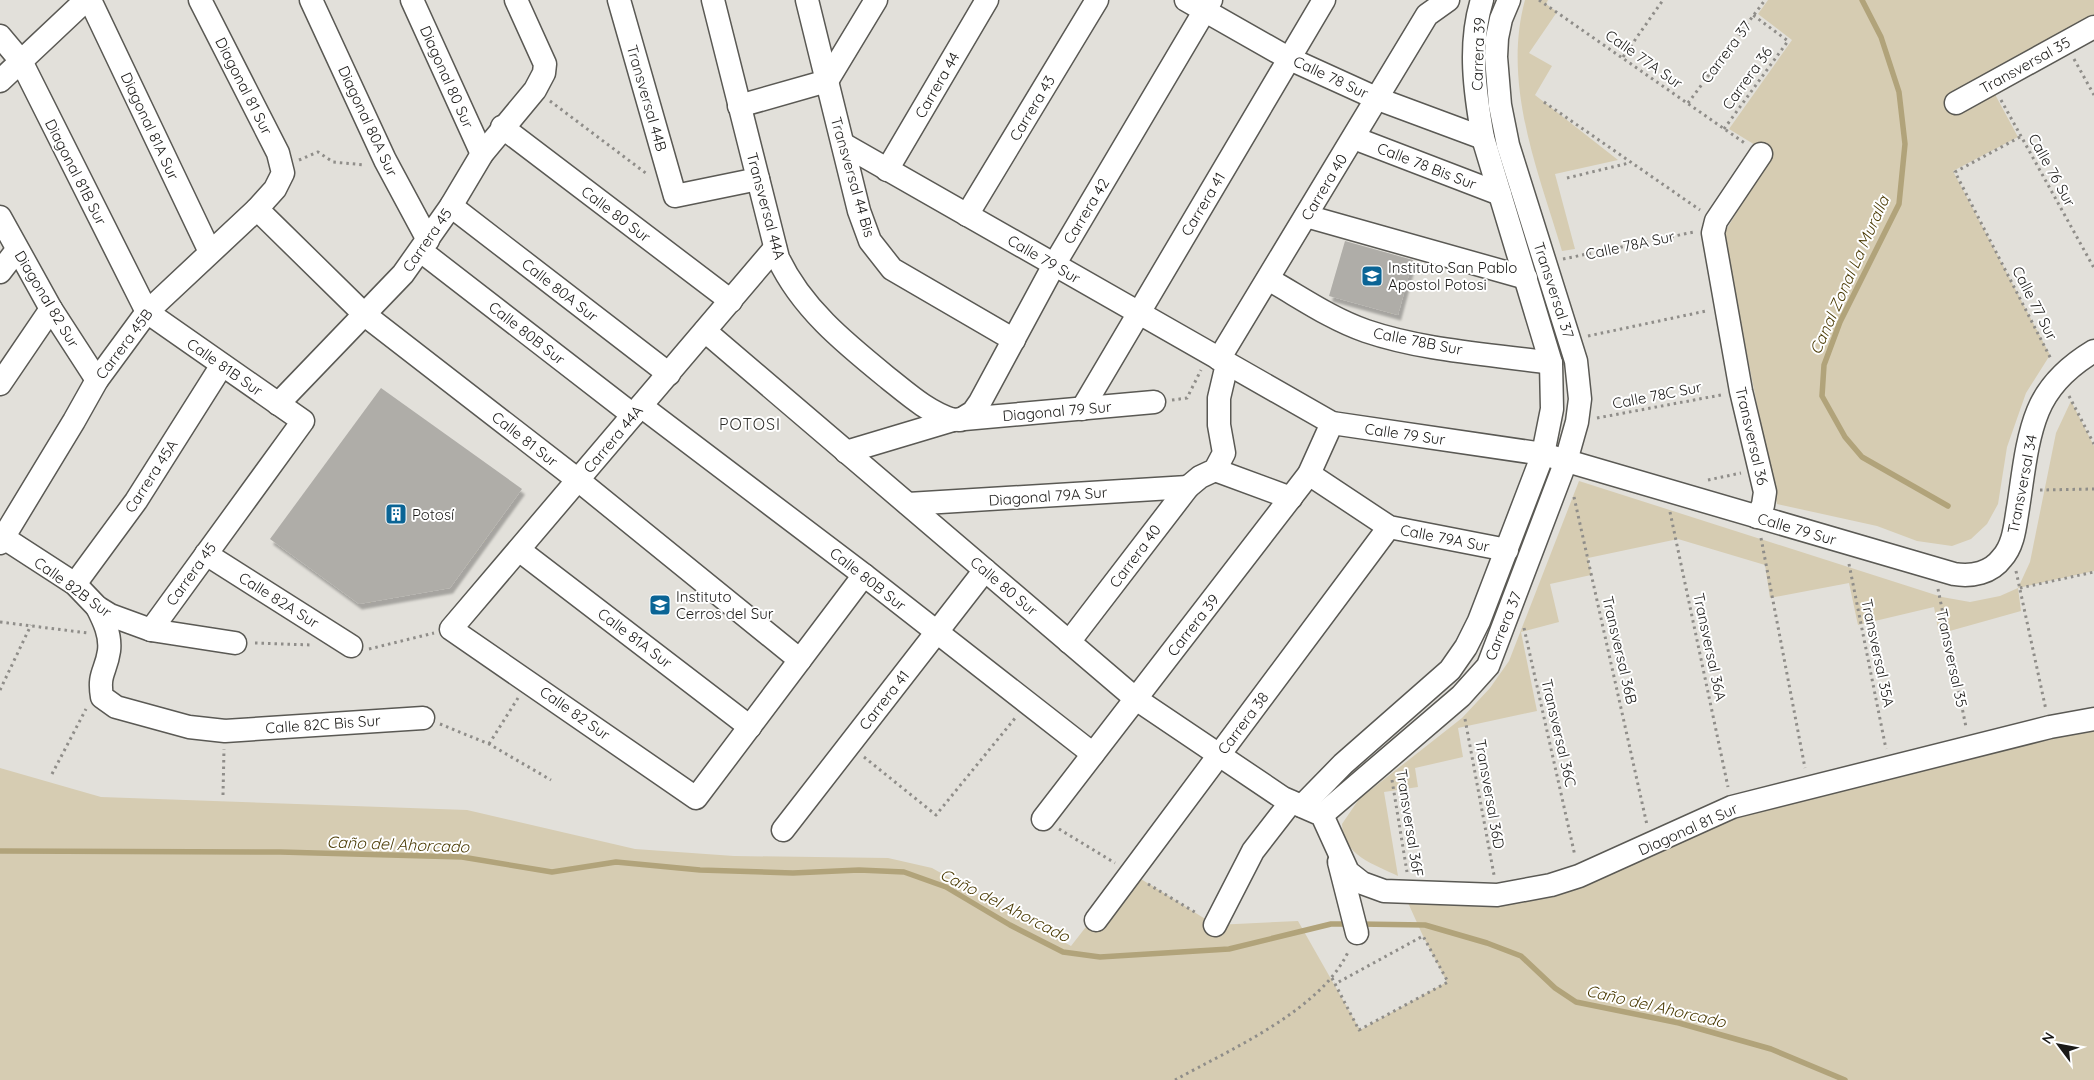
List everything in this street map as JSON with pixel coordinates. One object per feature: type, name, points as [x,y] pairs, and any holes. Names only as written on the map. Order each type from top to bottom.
[{"type":"street","points":[[0,81],[86,0]]},
{"type":"street","name":"Diagonal 81A Sur","points":[[90,0],[210,252]]},
{"type":"street","name":"Diagonal 81 Sur","points":[[200,0],[278,153],[283,173]]},
{"type":"street","name":"Diagonal 80A Sur","points":[[311,0],[424,245]]},
{"type":"street","name":"Diagonal 80 Sur","points":[[412,0],[482,154]]},
{"type":"street","name":"Carrera 45","points":[[278,404],[403,274],[451,206],[482,154],[502,127],[534,90],[544,73],[545,64],[516,0]]},
{"type":"street","name":"Transversal 44B","points":[[619,0],[676,196]]},
{"type":"street","name":"Transversal 44A","points":[[712,0],[775,248],[794,288],[832,330],[923,406],[957,420]]},
{"type":"street","name":"Transversal 44 Bis","points":[[807,0],[859,210],[870,241],[892,269],[1014,340]]},
{"type":"street","points":[[740,106],[827,82],[876,0]]},
{"type":"street","name":"Carrera 44","points":[[887,170],[987,0]]},
{"type":"street","name":"Carrera 43","points":[[967,215],[1097,0]]},
{"type":"street","name":"Carrera 41","points":[[1082,409],[1324,0]]},
{"type":"street","name":"Carrera 40","points":[[1069,642],[1188,487],[1200,476],[1215,470],[1224,453],[1219,425],[1219,359],[1378,99],[1427,15],[1448,0]]},
{"type":"street","name":"Carrera 39","points":[[1482,0],[1474,59],[1477,106],[1483,138]]},
{"type":"street","name":"Carrera 39","points":[[1503,121],[1496,57],[1501,19],[1509,0]]},
{"type":"street","name":"Calle 78 Sur","points":[[1200,4],[1290,59],[1378,99],[1483,138]]},
{"type":"street","name":"Carrera 42","points":[[957,420],[974,412],[980,402],[1054,265],[1200,4]]},
{"type":"street","name":"Transversal 35","points":[[1956,103],[2094,27]]},
{"type":"street","name":"Diagonal 81B Sur","points":[[0,36],[20,61],[147,312]]},
{"type":"street","name":"Transversal 37","points":[[1503,121],[1508,145],[1576,361],[1580,399],[1577,422],[1566,461]]},
{"type":"street","name":"Calle 80 Sur","points":[[502,127],[731,301]]},
{"type":"street","name":"Calle 78 Bis Sur","points":[[1354,138],[1500,194]]},
{"type":"street","name":"Transversal 37","points":[[1483,138],[1551,363],[1552,409],[1543,454]]},
{"type":"street","name":"Calle 79 Sur","points":[[842,144],[1332,423],[1543,454],[1964,576],[1980,573],[1996,565],[2010,546]]},
{"type":"street","points":[[1715,224],[1761,154]]},
{"type":"street","name":"Carrera 45B","points":[[2,540],[97,380],[147,312],[257,209],[275,189],[283,173]]},
{"type":"street","points":[[676,196],[758,179]]},
{"type":"street","name":"Calle 80A Sur","points":[[451,206],[669,374]]},
{"type":"street","name":"Calle 81 Sur","points":[[257,209],[365,315],[578,480],[800,660]]},
{"type":"street","points":[[1306,216],[1526,278]]},
{"type":"street","name":"Diagonal 82 Sur","points":[[0,217],[51,309],[97,380]]},
{"type":"street","name":"Transversal 36","points":[[1715,224],[1713,233],[1741,391],[1765,498],[1757,517]]},
{"type":"street","name":"Calle 80B Sur","points":[[424,245],[637,411],[864,575],[1093,754]]},
{"type":"street","name":"Carrera 44A","points":[[452,629],[775,248]]},
{"type":"street","points":[[0,272],[17,250]]},
{"type":"street","name":"Calle 78B Sur","points":[[1268,278],[1332,315],[1366,331],[1426,346],[1551,363]]},
{"type":"street","points":[[0,384],[51,309]]},
{"type":"street","name":"Calle 81B Sur","points":[[147,312],[302,421]]},
{"type":"street","name":"Calle 80 Sur","points":[[705,331],[1136,699],[1296,804],[1322,816]]},
{"type":"street","name":"Transversal 34","points":[[2010,546],[2038,411],[2058,378],[2079,360],[2094,351]]},
{"type":"street","name":"Carrera 45A","points":[[75,584],[136,501],[222,365]]},
{"type":"street","name":"Diagonal 79 Sur","points":[[846,452],[957,420],[1154,402]]},
{"type":"street","name":"Carrera 45","points":[[151,630],[302,421]]},
{"type":"street","name":"Carrera 39","points":[[1043,819],[1309,474],[1332,423]]},
{"type":"street","name":"Carrera 37","points":[[1215,925],[1253,851],[1296,804],[1450,670],[1466,647],[1479,621],[1543,454]]},
{"type":"street","name":"Carrera 37","points":[[1322,816],[1388,757],[1461,696],[1488,666],[1566,461]]},
{"type":"street","points":[[1215,470],[1291,498]]},
{"type":"street","name":"Calle 79A Sur","points":[[1309,474],[1389,527],[1507,550]]},
{"type":"street","name":"Diagonal 79A Sur","points":[[908,504],[1188,487]]},
{"type":"street","name":"Carrera 38","points":[[1096,920],[1389,527]]},
{"type":"street","name":"Calle 82B Sur","points":[[2,540],[75,584],[97,607],[123,621],[151,630],[235,643]]},
{"type":"street","name":"Calle 81A Sur","points":[[519,550],[750,726]]},
{"type":"street","name":"Calle 82A Sur","points":[[206,554],[351,646]]},
{"type":"street","name":"Carrera 41","points":[[783,830],[985,570]]},
{"type":"street","points":[[750,726],[864,575]]},
{"type":"street","points":[[97,607],[105,623],[109,652],[100,682]]},
{"type":"street","name":"Calle 82 Sur","points":[[452,629],[529,680],[696,798],[750,726]]},
{"type":"street","name":"Calle 82C Bis Sur","points":[[100,682],[102,697],[116,707],[189,728],[225,731],[424,718]]},
{"type":"street","name":"Diagonal 81 Sur","points":[[1322,816],[1329,826],[1334,846],[1348,872],[1362,884],[1384,892],[1497,895],[1551,885],[1579,876],[1625,857],[1651,843],[1732,807],[2050,727],[2094,719]]},
{"type":"street","points":[[1334,846],[1357,934]]},
{"type":"path","name":"Calle 77A Sur","points":[[1539,0],[1761,154]]},
{"type":"path","points":[[1623,57],[1663,0]]},
{"type":"path","name":"Carrera 37","points":[[1688,104],[1765,0]]},
{"type":"path","name":"Carrera 36","points":[[1724,129],[1788,41],[1753,15]]},
{"type":"path","points":[[2066,43],[2094,95]]},
{"type":"path","name":"Calle 76 Sur","points":[[1992,83],[2020,137],[2094,268]]},
{"type":"path","points":[[534,90],[676,196]]},
{"type":"path","points":[[1544,102],[1715,224]]},
{"type":"path","name":"Calle 77 Sur","points":[[2020,137],[1955,172],[2050,355],[2058,378],[2094,444]]},
{"type":"path","points":[[283,173],[304,156],[318,152],[333,162],[345,164],[364,165],[385,160]]},
{"type":"path","points":[[1567,178],[1629,163]]},
{"type":"path","name":"Calle 78A Sur","points":[[1545,262],[1715,224]]},
{"type":"path","points":[[1601,333],[1726,307]]},
{"type":"path","points":[[1154,402],[1187,398],[1219,359]]},
{"type":"path","name":"Calle 78C Sur","points":[[1577,422],[1741,391]]},
{"type":"path","name":"Transversal 36B","points":[[1566,461],[1651,843]]},
{"type":"path","points":[[1703,482],[1759,468]]},
{"type":"path","points":[[2021,490],[2094,488]]},
{"type":"path","name":"Transversal 36A","points":[[1665,490],[1732,807]]},
{"type":"path","points":[[1757,517],[1808,788]]},
{"type":"path","name":"Transversal 35A","points":[[1845,543],[1890,767]]},
{"type":"path","name":"Transversal 34","points":[[2010,546],[2050,727]]},
{"type":"path","name":"Transversal 35","points":[[1934,568],[1970,748]]},
{"type":"path","points":[[2020,588],[2094,572]]},
{"type":"path","name":"Transversal 36C","points":[[1516,594],[1579,876]]},
{"type":"path","points":[[0,622],[108,636]]},
{"type":"path","points":[[0,690],[30,625]]},
{"type":"path","points":[[489,744],[529,680]]},
{"type":"path","points":[[52,774],[100,682]]},
{"type":"path","name":"Transversal 36D","points":[[1461,696],[1497,895]]},
{"type":"path","points":[[849,745],[936,815],[1027,703]]},
{"type":"path","points":[[424,718],[489,744],[551,780]]},
{"type":"path","points":[[222,796],[225,731]]},
{"type":"path","name":"Transversal 36F","points":[[1388,757],[1410,893]]},
{"type":"path","points":[[1175,1080],[1291,1014],[1332,978],[1345,959],[1357,934]]},
{"type":"path","points":[[1332,978],[1335,984],[1359,1030],[1448,982],[1423,936],[1335,984]]},
{"type":"shaded area","points":[[1525,0],[1548,0],[1546,4],[1557,12],[1529,53],[1552,66],[1535,95],[1618,160],[1555,174],[1575,249],[1562,251],[1526,127],[1520,95],[1518,63],[1519,32]]},
{"type":"shaded area","points":[[1768,0],[2094,0],[2094,16],[1984,74],[2018,137],[1953,171],[2050,355],[2026,393],[2007,447],[1998,504],[1987,524],[1971,539],[1952,546],[1917,541],[1877,526],[1777,504],[1723,235],[1766,164],[1760,148],[1729,129],[1792,40],[1758,14]]},
{"type":"shaded area","points":[[2071,401],[2094,446],[2094,571],[2018,588],[2030,562],[2056,433]]},
{"type":"shaded area","points":[[1579,481],[1942,597],[1970,602],[2000,596],[2018,588],[2021,611],[1939,634],[1934,607],[1858,625],[1849,583],[1770,598],[1765,565],[1678,539],[1588,558],[1591,575],[1550,584],[1559,622],[1521,632],[1537,711],[1458,728],[1463,757],[1415,768],[1418,787],[1384,792],[1398,876],[1361,858],[1348,844],[1344,835],[1342,824],[1359,799],[1462,718],[1490,688],[1509,661]]},
{"type":"shaded area","points":[[2094,710],[2094,1080],[0,1080],[0,768],[101,797],[467,810],[635,849],[734,856],[888,858],[932,868],[1071,946],[1089,923],[1136,876],[1215,925],[1298,921],[1360,1030],[1447,982],[1423,936],[1400,885],[1483,887],[1550,875],[1616,848],[1642,834],[1718,805]]},
{"type":"building","name":"Instituto San Pablo Apostol Potosi","points":[[1345,241],[1413,260],[1398,315],[1329,296]]},
{"type":"building","name":"Potosí","points":[[381,388],[522,489],[450,588],[359,604],[270,539]]},
{"type":"waterway","name":"Canal Zonal La Muralla","points":[[1862,0],[1881,37],[1899,92],[1905,144],[1899,204],[1840,322],[1824,365],[1822,396],[1845,437],[1862,457],[1948,506]]},
{"type":"waterway","name":"Caño del Ahorcado","points":[[0,851],[280,852],[462,857],[552,872],[616,862],[700,870],[793,873],[859,870],[904,872],[946,887],[1010,925],[1063,952],[1100,957],[1229,949],[1331,924],[1349,924]]},
{"type":"waterway","name":"Caño del Ahorcado","points":[[1359,924],[1425,925],[1487,943],[1521,956],[1555,988],[1576,1002],[1679,1023],[1771,1049],[1845,1080]]},
{"type":"place","name":"Instituto San Pablo Apostol Potosi","points":[[1372,276]]},
{"type":"place","name":"Potosí","points":[[396,514]]},
{"type":"place","name":"Instituto Cerros del Sur","points":[[660,605]]},
{"type":"district","name":"POTOSI","points":[[750,424]]}]
